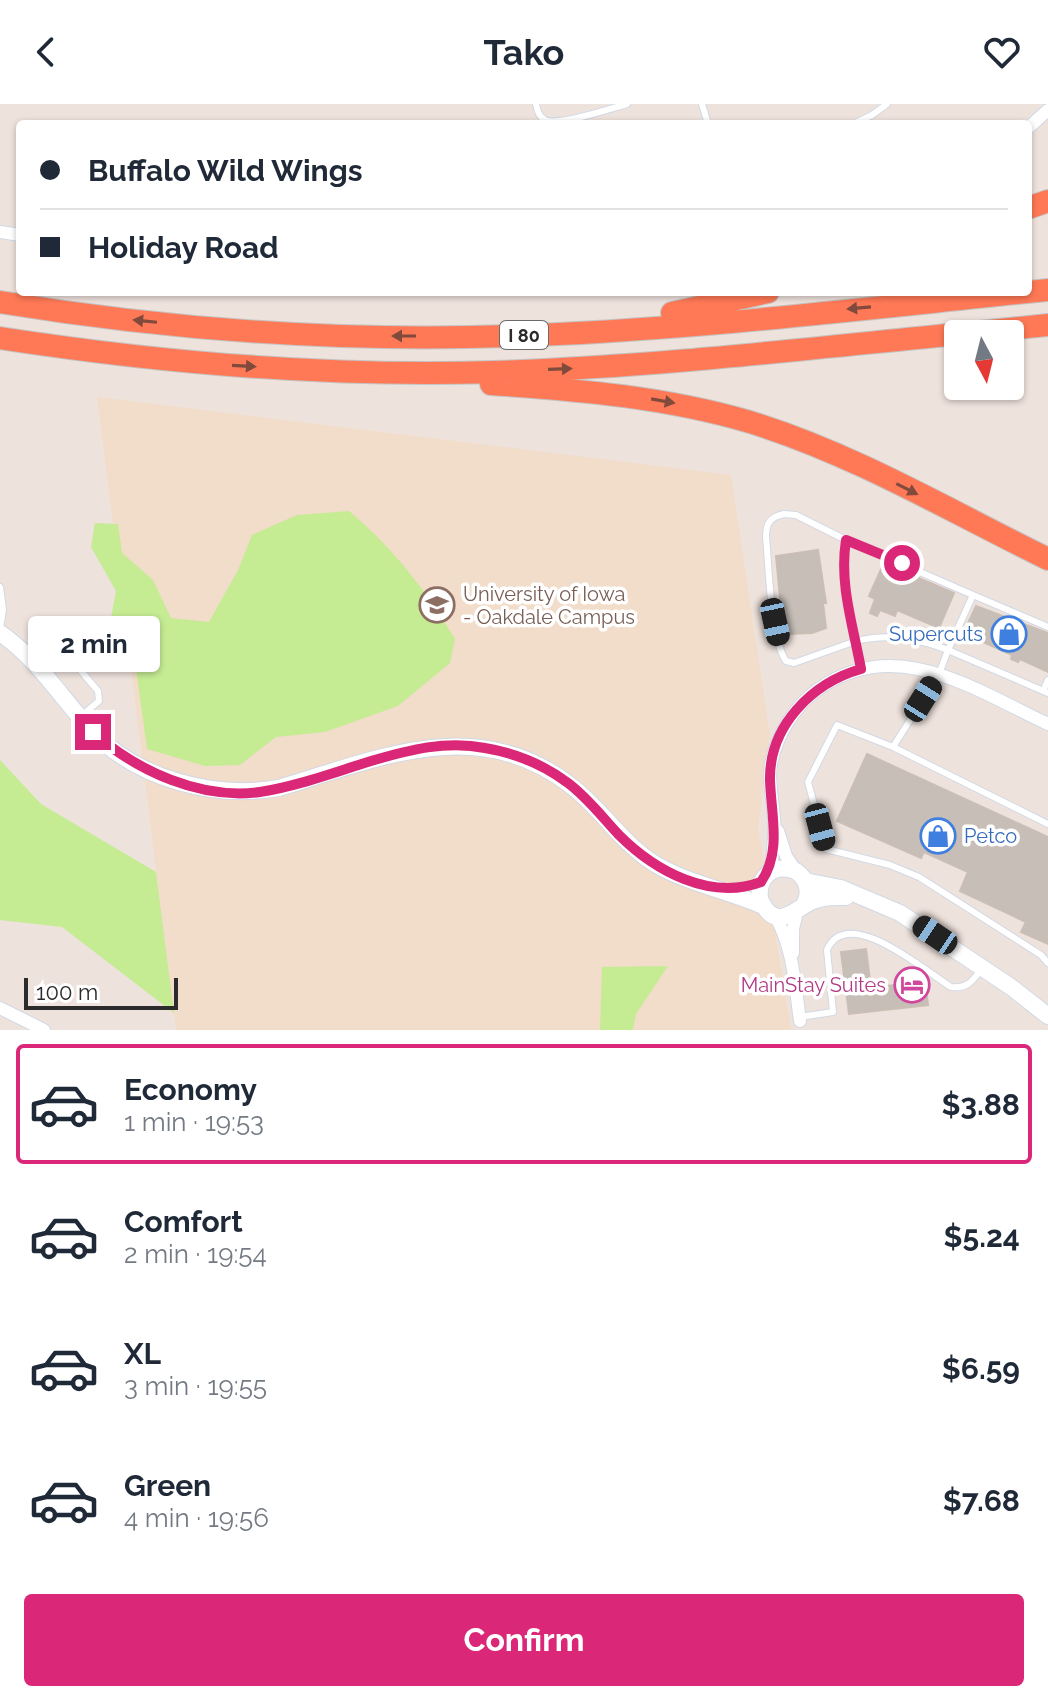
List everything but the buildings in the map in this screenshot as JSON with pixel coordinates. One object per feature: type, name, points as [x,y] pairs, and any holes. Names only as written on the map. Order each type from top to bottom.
[{"type":"highway","points":[[444,337],[646,317],[748,296]]},
{"type":"highway","name":"I 80","points":[[0,302],[92,316],[207,327],[355,336],[444,337],[621,330],[984,296]]},
{"type":"highway","name":"I 80","points":[[1024,327],[1048,325]]},
{"type":"highway","name":"I 80","points":[[0,338],[223,364],[423,372],[584,368],[944,335]]},
{"type":"highway","points":[[307,369],[611,393],[706,410],[791,436],[837,455],[1048,559]]},
{"type":"street","points":[[1032,124],[1048,110]]},
{"type":"street","points":[[0,630],[39,667],[110,748],[137,765],[201,788],[234,793],[279,788],[423,747],[461,745],[499,751],[518,756],[553,773],[583,795],[635,850],[669,872],[784,917],[826,898],[867,899]]},
{"type":"street","points":[[799,1019],[792,964],[783,930],[759,891],[772,863],[774,820],[771,763],[790,717],[813,693],[844,673],[893,665],[939,674],[1048,724]]},
{"type":"street","points":[[774,820],[786,856],[801,876],[808,895],[793,929],[792,964]]},
{"type":"street","points":[[704,886],[740,887],[764,878],[779,868],[841,888],[910,919],[1029,999],[1048,1016]]},
{"type":"street","points":[[0,1008],[44,1030]]},
{"type":"lane","points":[[536,104],[539,115],[547,120]]},
{"type":"lane","points":[[559,120],[627,104]]},
{"type":"lane","points":[[861,120],[887,104]]},
{"type":"lane","points":[[1048,627],[846,540],[796,515],[778,515],[766,525],[775,622],[786,661],[804,661],[871,637],[919,638],[1046,692],[1048,680]]},
{"type":"lane","points":[[846,540],[843,582],[861,669]]},
{"type":"lane","points":[[0,587],[3,610],[0,630]]},
{"type":"lane","points":[[893,747],[939,674],[973,595]]},
{"type":"lane","points":[[39,667],[59,652],[65,652],[98,691],[99,701],[80,717]]},
{"type":"lane","points":[[1048,824],[893,747],[837,725],[808,782],[826,849],[890,865],[919,877],[1041,955],[1048,963]]},
{"type":"lane","points":[[799,1019],[833,1012],[827,950],[843,934],[862,934],[877,939],[951,987],[972,983],[983,968]]},
{"type":"shaded area","name":"University of Iowa - Oakdale Campus","points":[[97,397],[731,475],[770,736],[758,827],[791,1030],[176,1030]]},
{"type":"green space","points":[[349,511],[394,554],[432,603],[455,639],[450,663],[398,706],[325,732],[276,737],[240,765],[205,766],[147,749],[135,661],[110,623],[116,591],[91,547],[95,523],[118,524],[122,553],[153,580],[171,618],[209,622],[238,570],[252,535],[297,515]]},
{"type":"green space","points":[[0,760],[41,804],[156,872],[174,1013],[62,927],[0,920]]},
{"type":"green space","points":[[668,966],[636,1014],[633,1030],[600,1030],[602,967]]},
{"type":"place","name":"University of Iowa - Oakdale Campus","points":[[437,605]]},
{"type":"place","name":"Supercuts","points":[[1009,634]]},
{"type":"place","name":"Petco","points":[[938,836]]},
{"type":"place","name":"MainStay Suites","points":[[912,985]]},
{"type":"route","points":[[93,732],[110,748],[146,769],[201,788],[234,793],[279,788],[423,747],[461,745],[499,751],[536,764],[568,783],[635,850],[669,872],[704,886],[747,886],[761,882],[772,863],[774,820],[771,763],[790,717],[813,693],[844,673],[861,669],[843,582],[846,540],[902,563]]}]
